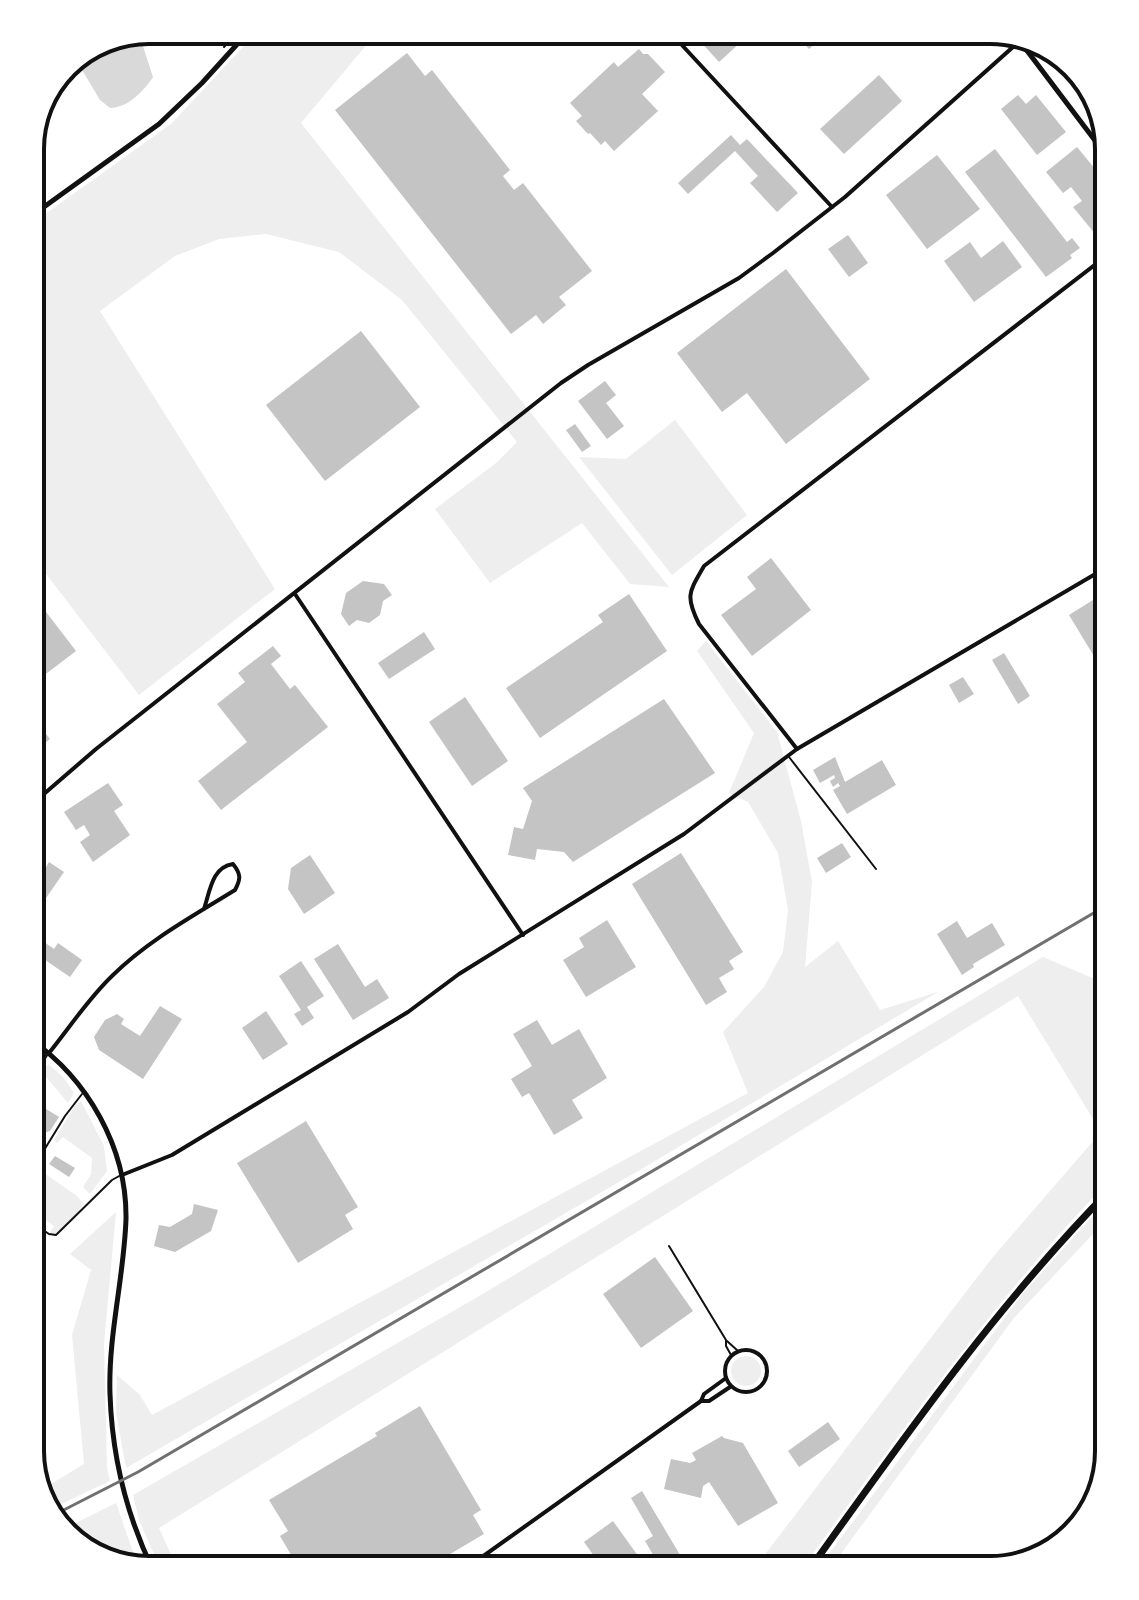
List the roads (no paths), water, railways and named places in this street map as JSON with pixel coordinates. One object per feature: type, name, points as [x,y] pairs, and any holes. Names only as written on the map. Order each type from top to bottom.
[{"type":"main road","points":[[819,1556],[926,1409],[1018,1290],[1095,1206]]},
{"type":"street","points":[[44,207],[165,118],[236,44]]},
{"type":"street","points":[[681,44],[832,207]]},
{"type":"street","points":[[44,794],[96,749],[561,383],[739,278],[832,207],[1012,46]]},
{"type":"street","points":[[1030,53],[1094,139]]},
{"type":"street","points":[[797,749],[699,624],[689,604],[692,587],[704,566],[1095,265]]},
{"type":"street","points":[[122,1175],[172,1155],[197,1141],[408,1012],[451,979],[684,834],[797,749],[1095,574]]},
{"type":"street","points":[[295,594],[523,935]]},
{"type":"street","points":[[49,1053],[87,1001],[114,973],[151,943],[235,890],[240,880],[239,871],[233,864],[216,872],[204,909]]},
{"type":"street","points":[[44,1049],[84,1091],[106,1127],[122,1175],[126,1217],[111,1352],[110,1394],[115,1457],[131,1518],[147,1556]]},
{"type":"street","points":[[750,1350],[761,1356],[766,1366],[762,1385],[750,1392],[738,1391],[726,1378],[725,1367],[731,1355],[738,1351],[750,1350]]},
{"type":"street","points":[[483,1556],[701,1401],[704,1394],[726,1378]]},
{"type":"street","points":[[701,1401],[709,1401],[731,1386]]},
{"type":"lane","points":[[788,756],[876,869]]},
{"type":"lane","points":[[44,1060],[49,1053]]},
{"type":"lane","points":[[44,1150],[84,1091]]},
{"type":"lane","points":[[44,1231],[56,1235],[112,1180],[122,1175]]},
{"type":"lane","points":[[669,1246],[726,1340],[738,1351]]},
{"type":"lane","points":[[726,1340],[731,1355]]},
{"type":"railway","points":[[63,1510],[138,1472],[1095,912]]}]
